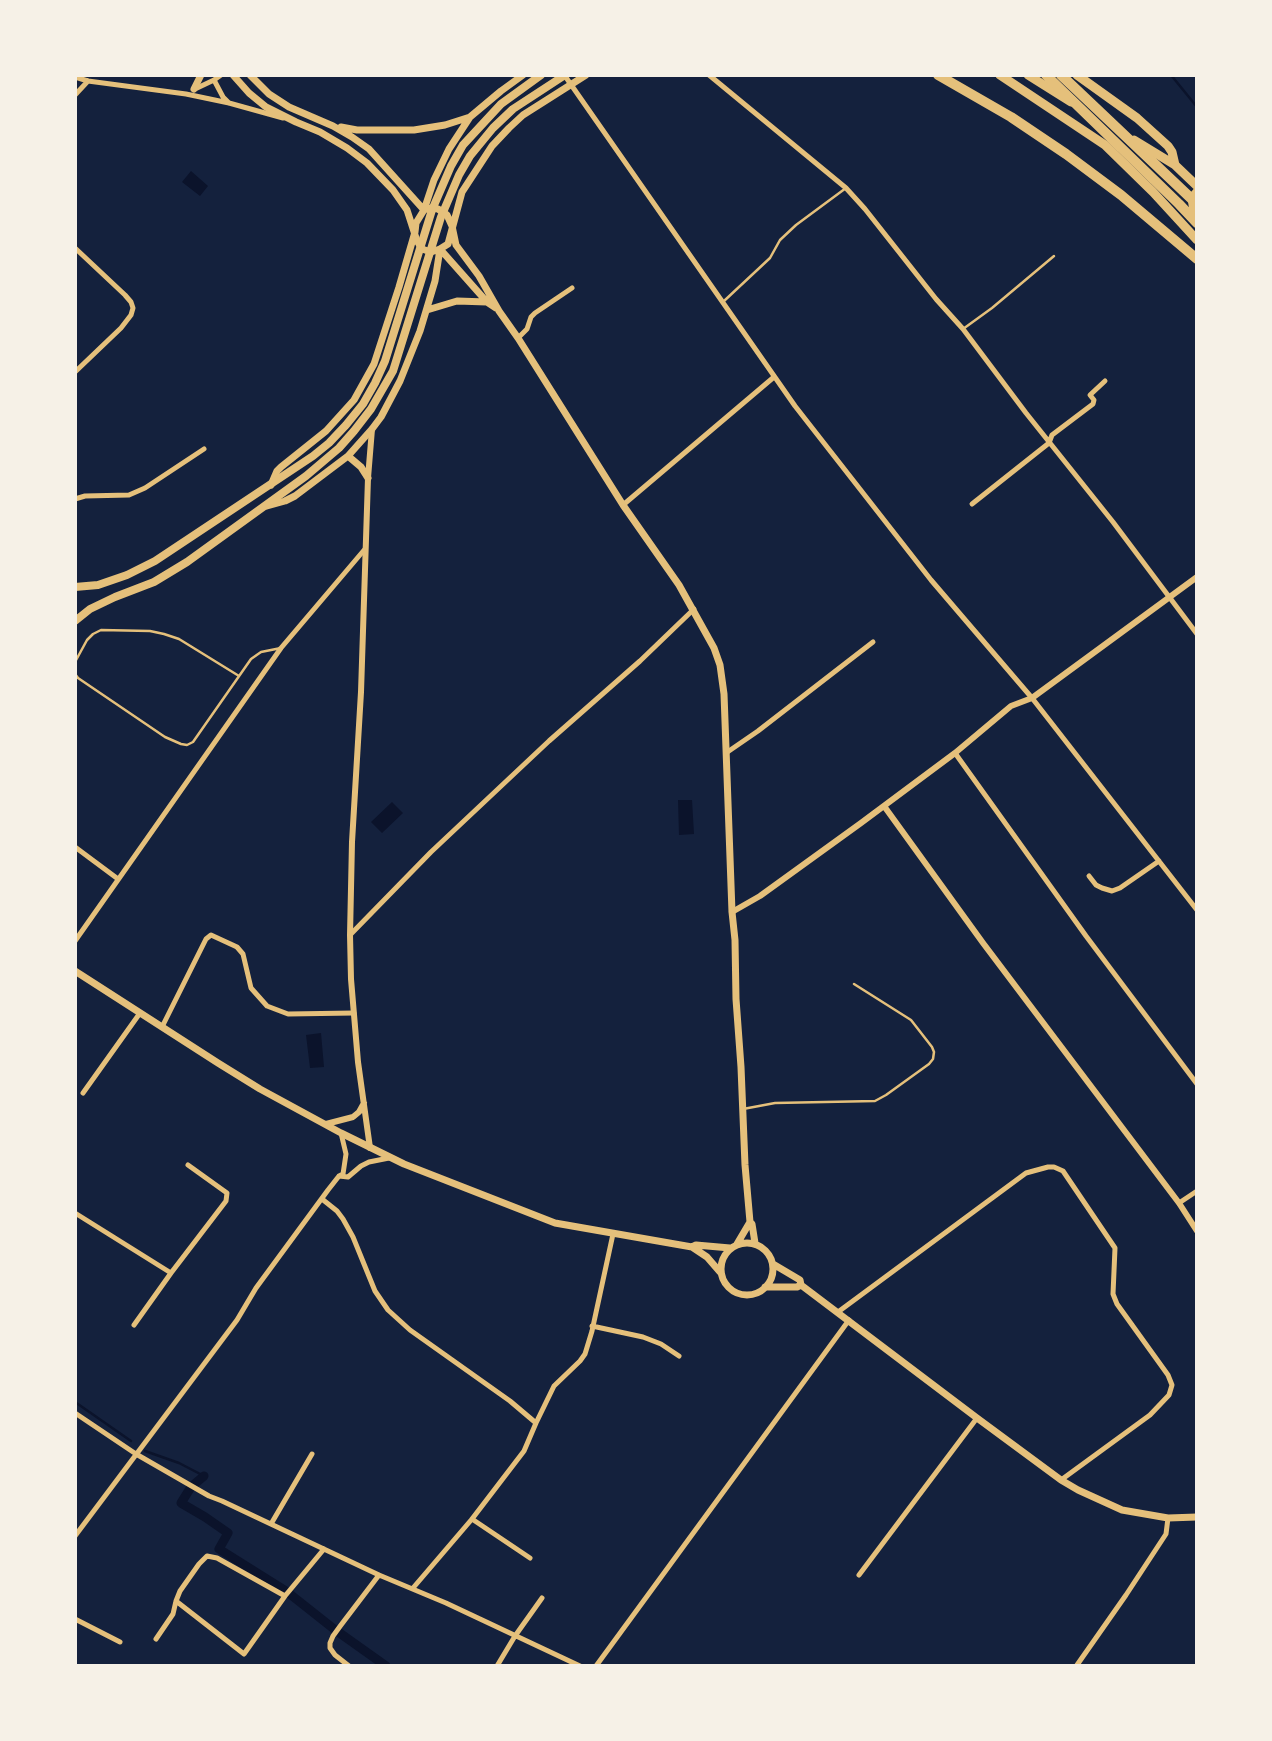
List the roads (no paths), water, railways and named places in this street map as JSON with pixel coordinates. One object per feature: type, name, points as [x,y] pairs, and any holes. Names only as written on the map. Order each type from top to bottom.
[{"type":"highway","points":[[938,75],[1040,136],[1121,195],[1197,259]]},
{"type":"highway","points":[[1000,75],[1105,145],[1197,240]]},
{"type":"highway","points":[[1028,75],[1175,164],[1197,186]]},
{"type":"highway","points":[[1046,75],[1197,223]]},
{"type":"highway","points":[[1061,75],[1197,204]]},
{"type":"highway","points":[[1077,75],[1137,118],[1168,146],[1175,164]]},
{"type":"highway","points":[[1197,192],[1192,198],[1197,214]]},
{"type":"main road","points":[[190,92],[201,75]]},
{"type":"main road","points":[[233,75],[266,107],[320,132],[367,163],[393,190],[407,210],[422,249],[432,252],[448,243],[462,192],[492,146],[523,115],[586,75]]},
{"type":"main road","points":[[250,75],[289,107],[333,126],[369,149],[424,209]]},
{"type":"main road","points":[[270,486],[276,471],[326,431],[354,400],[382,342],[416,223],[449,149],[470,117],[523,75]]},
{"type":"main road","points":[[75,587],[98,584],[127,575],[155,561],[313,456],[346,425],[375,383],[393,338],[442,185],[463,145],[500,104],[541,75]]},
{"type":"main road","points":[[75,621],[90,609],[166,575],[323,463],[354,431],[383,391],[398,356],[441,217],[450,193],[470,156],[513,109],[565,76]]},
{"type":"main road","points":[[333,126],[358,130],[414,130],[445,125],[470,117]]},
{"type":"main road","points":[[424,209],[438,209],[447,215],[456,245],[480,276],[499,311],[624,505],[680,584],[714,648],[720,665],[724,694],[745,1165],[750,1222],[755,1244]]},
{"type":"main road","points":[[266,506],[295,496],[348,456],[381,417],[421,331],[435,281],[440,249]]},
{"type":"main road","points":[[440,249],[487,302],[499,311]]},
{"type":"main road","points":[[427,310],[457,301],[487,302]]},
{"type":"main road","points":[[348,456],[362,467],[368,478]]},
{"type":"main road","points":[[75,971],[250,1082],[389,1158],[555,1223],[692,1247],[721,1273]]},
{"type":"main road","points":[[692,1247],[734,1246],[746,1242],[763,1248],[770,1255],[773,1273],[759,1292],[735,1292],[723,1281],[721,1273],[724,1255],[734,1246],[750,1222]]},
{"type":"main road","points":[[773,1264],[800,1280],[801,1285],[976,1418],[1088,1496],[1112,1507],[1144,1515],[1197,1517]]},
{"type":"main road","points":[[765,1287],[801,1285]]},
{"type":"street","points":[[190,92],[221,75]]},
{"type":"street","points":[[709,75],[846,188],[963,329],[1197,634]]},
{"type":"street","points":[[565,76],[794,406],[901,542],[1032,698],[1197,910]]},
{"type":"street","points":[[75,77],[88,81],[190,92],[296,122]]},
{"type":"street","points":[[215,80],[229,103]]},
{"type":"street","points":[[75,95],[88,81]]},
{"type":"street","points":[[75,248],[125,295],[133,308],[121,328],[75,372]]},
{"type":"street","points":[[518,338],[527,329],[535,313],[572,288]]},
{"type":"street","points":[[624,505],[774,377]]},
{"type":"street","points":[[971,504],[1049,443],[1052,435],[1093,404],[1094,400],[1090,395],[1105,381]]},
{"type":"street","points":[[370,1148],[354,1013],[349,935],[372,429]]},
{"type":"street","points":[[75,499],[85,496],[129,495],[145,488],[204,449]]},
{"type":"street","points":[[75,941],[281,648],[365,549]]},
{"type":"street","points":[[732,912],[760,896],[884,806],[1012,706],[1032,698],[1197,577]]},
{"type":"street","points":[[349,935],[431,852],[694,609]]},
{"type":"street","points":[[726,753],[873,642]]},
{"type":"street","points":[[955,753],[1086,936],[1197,1084]]},
{"type":"street","points":[[884,806],[983,943],[1179,1203],[1197,1231]]},
{"type":"street","points":[[75,847],[118,879]]},
{"type":"street","points":[[1089,876],[1101,888],[1112,891],[1159,861]]},
{"type":"street","points":[[162,1027],[206,939],[211,935],[237,947],[243,954],[251,988],[267,1006],[288,1014],[354,1013]]},
{"type":"street","points":[[83,1093],[140,1013]]},
{"type":"street","points":[[326,1124],[353,1117],[364,1103]]},
{"type":"street","points":[[75,1536],[343,1174],[346,1161],[341,1133]]},
{"type":"street","points":[[339,1176],[348,1177],[369,1162],[389,1158]]},
{"type":"street","points":[[134,1325],[226,1201],[227,1193],[188,1165]]},
{"type":"street","points":[[838,1312],[1026,1173],[1048,1167],[1063,1171],[1115,1248],[1113,1294],[1117,1304],[1168,1375],[1171,1385],[1169,1395],[1150,1415],[1062,1480]]},
{"type":"street","points":[[1179,1203],[1197,1191]]},
{"type":"street","points":[[322,1199],[343,1219],[375,1291],[388,1310],[536,1423]]},
{"type":"street","points":[[75,1213],[171,1273]]},
{"type":"street","points":[[413,1588],[472,1519],[524,1451],[554,1386],[585,1354],[612,1234]]},
{"type":"street","points":[[596,1666],[849,1320]]},
{"type":"street","points":[[592,1326],[643,1337],[661,1344],[679,1356]]},
{"type":"street","points":[[75,1413],[136,1454],[208,1496],[580,1666]]},
{"type":"street","points":[[859,1575],[976,1418]]},
{"type":"street","points":[[271,1524],[312,1454]]},
{"type":"street","points":[[1077,1665],[1167,1534],[1168,1518]]},
{"type":"street","points":[[472,1519],[530,1558]]},
{"type":"street","points":[[176,1601],[244,1654],[285,1596],[324,1549]]},
{"type":"street","points":[[156,1639],[173,1614],[176,1601],[186,1582],[207,1556],[218,1559],[285,1596]]},
{"type":"street","points":[[349,1666],[334,1655],[330,1643],[379,1575]]},
{"type":"street","points":[[497,1666],[542,1598]]},
{"type":"street","points":[[75,1619],[120,1642]]},
{"type":"lane","points":[[722,302],[770,258],[788,232],[846,188]]},
{"type":"lane","points":[[963,329],[992,309],[1054,256]]},
{"type":"lane","points":[[75,662],[87,640],[101,630],[150,631],[179,639],[239,676]]},
{"type":"lane","points":[[75,674],[166,737],[187,745],[192,742],[251,659],[261,652],[281,648]]},
{"type":"lane","points":[[743,1109],[775,1102],[875,1101],[929,1064],[933,1059],[932,1046],[911,1020],[854,984]]},
{"type":"water","points":[[191,171],[208,186],[200,196],[182,182]]},
{"type":"water","points":[[678,800],[692,800],[694,834],[679,835]]},
{"type":"water","points":[[392,802],[403,813],[382,833],[371,822]]},
{"type":"water","points":[[321,1033],[324,1067],[310,1068],[306,1035]]},
{"type":"waterway","points":[[1171,75],[1197,107]]},
{"type":"waterway","points":[[75,1402],[131,1441]]},
{"type":"waterway","points":[[145,1451],[179,1463],[204,1476]]},
{"type":"waterway","points":[[204,1476],[191,1487],[181,1503],[228,1533],[219,1549],[286,1591],[386,1666]]}]
